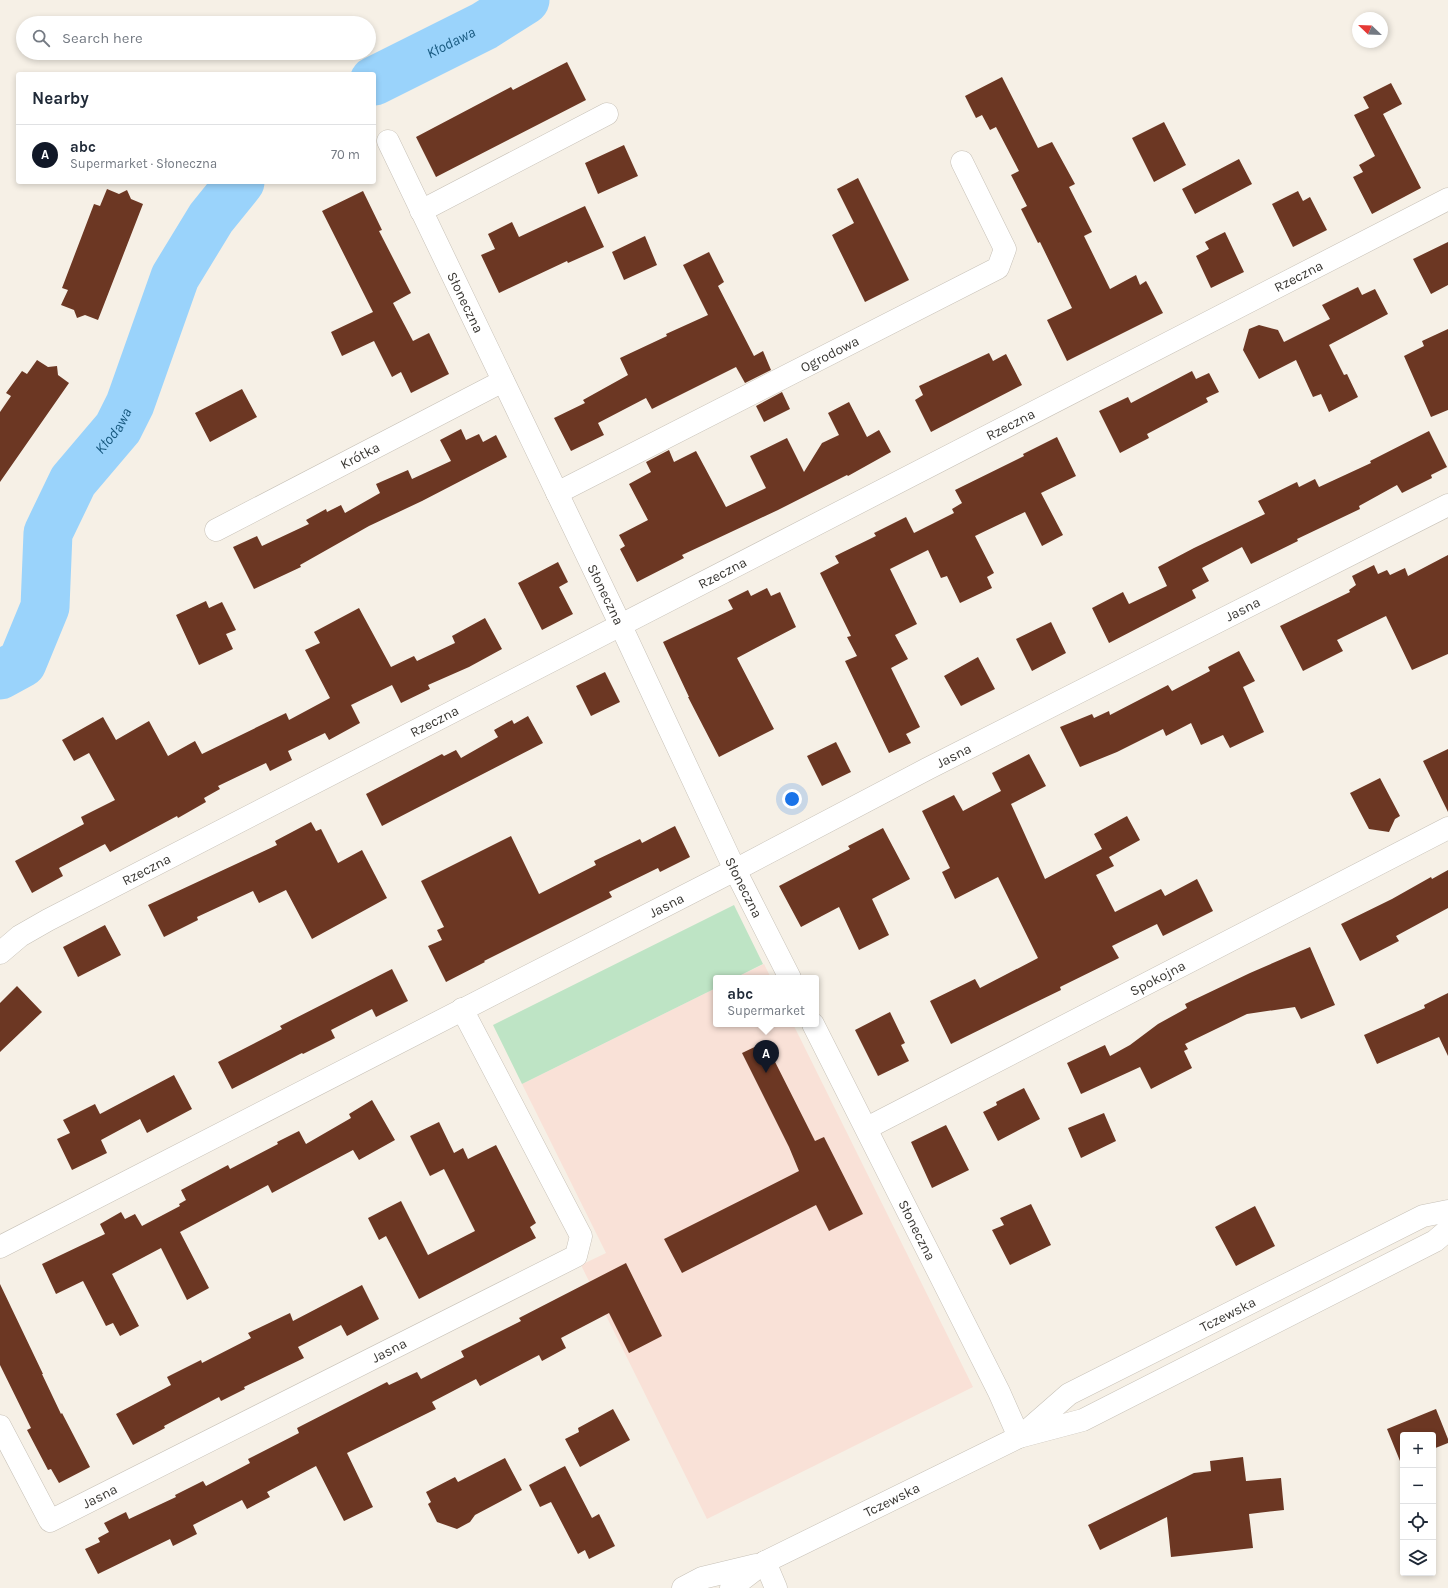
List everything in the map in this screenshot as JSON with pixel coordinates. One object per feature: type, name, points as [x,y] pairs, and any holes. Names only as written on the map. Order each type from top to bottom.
[{"type":"street","points":[[421,211],[607,114]]},
{"type":"street","name":"Słoneczna","points":[[388,141],[557,493],[735,870],[788,975]]},
{"type":"street","name":"Ogrodowa","points":[[557,493],[998,268],[1005,249],[962,162]]},
{"type":"street","name":"Rzeczna","points":[[0,953],[20,936],[48,920],[1448,199]]},
{"type":"street","name":"Krótka","points":[[216,530],[503,381]]},
{"type":"street","name":"Jasna","points":[[0,1247],[735,870],[927,769],[1448,505]]},
{"type":"street","name":"Spokojna","points":[[867,1128],[1448,828]]},
{"type":"street","name":"Jasna","points":[[0,1426],[50,1521],[576,1256],[581,1236],[462,1009]]},
{"type":"street","name":"Słoneczna","points":[[816,1027],[999,1392],[1019,1437]]},
{"type":"street","name":"Tczewska","points":[[1019,1437],[1069,1394],[1423,1216],[1448,1211]]},
{"type":"street","name":"Tczewska","points":[[731,1588],[765,1562],[1019,1437],[1083,1420],[1434,1241],[1448,1230]]},
{"type":"street","points":[[765,1562],[776,1588]]},
{"type":"street","name":"Tczewska","points":[[683,1588],[702,1578],[765,1562]]},
{"type":"shaded area","points":[[764,964],[770,975],[741,975]]},
{"type":"shaded area","points":[[713,989],[713,1027],[794,1027],[973,1387],[707,1519],[581,1265],[606,1253],[522,1084]]},
{"type":"green space","points":[[734,905],[763,964],[741,975],[713,975],[713,989],[522,1084],[493,1025]]},
{"type":"building","points":[[567,62],[586,100],[436,177],[416,137],[511,87],[513,90]]},
{"type":"building","points":[[1002,77],[1038,148],[1052,142],[1075,184],[1069,187],[1092,232],[1084,236],[1110,289],[1136,275],[1140,285],[1146,281],[1163,313],[1067,361],[1047,320],[1072,308],[1040,242],[1038,243],[1021,209],[1027,206],[1011,175],[1019,171],[996,127],[990,130],[982,115],[976,118],[965,96]]},
{"type":"building","points":[[1391,83],[1402,104],[1383,114],[1421,188],[1372,214],[1353,177],[1363,172],[1359,165],[1375,156],[1354,115],[1369,108],[1363,97]]},
{"type":"building","points":[[1164,122],[1186,165],[1154,182],[1132,138]]},
{"type":"building","points":[[624,145],[638,176],[598,194],[585,163]]},
{"type":"building","points":[[1239,159],[1252,184],[1195,214],[1182,189]]},
{"type":"building","points":[[858,178],[909,280],[865,302],[832,235],[854,223],[837,189]]},
{"type":"building","points":[[107,189],[119,194],[127,190],[131,199],[143,204],[98,320],[85,315],[77,318],[74,310],[61,305],[68,290],[62,288],[94,204],[100,206]]},
{"type":"building","points":[[363,191],[382,230],[379,231],[411,293],[393,303],[413,341],[429,333],[449,374],[411,393],[401,372],[392,377],[374,341],[342,356],[331,332],[373,312],[322,211]]},
{"type":"building","points":[[1298,191],[1303,201],[1310,197],[1327,230],[1293,247],[1272,204]]},
{"type":"building","points":[[585,206],[604,247],[568,263],[567,261],[499,293],[481,255],[495,249],[488,234],[512,222],[519,237]]},
{"type":"building","points":[[1225,232],[1244,272],[1211,288],[1196,256],[1209,249],[1205,242]]},
{"type":"building","points":[[645,236],[657,265],[624,280],[612,252]]},
{"type":"building","points":[[1448,242],[1448,285],[1431,294],[1413,259]]},
{"type":"building","points":[[709,252],[724,282],[718,286],[754,356],[763,351],[771,370],[745,383],[736,367],[652,409],[646,398],[598,423],[604,435],[571,451],[554,418],[585,403],[583,400],[628,375],[620,358],[667,336],[666,334],[708,315],[683,265]]},
{"type":"building","points":[[1358,287],[1362,295],[1375,289],[1388,314],[1329,345],[1344,375],[1347,374],[1358,397],[1329,412],[1321,394],[1313,397],[1296,360],[1259,379],[1243,350],[1249,329],[1259,325],[1278,330],[1284,342],[1330,319],[1322,305]]},
{"type":"building","points":[[1448,329],[1448,410],[1431,417],[1404,356],[1424,346],[1422,341]]},
{"type":"building","points":[[989,353],[993,361],[1006,354],[1022,385],[931,432],[915,400],[923,395],[919,386]]},
{"type":"building","points":[[37,360],[48,367],[57,366],[58,375],[69,383],[0,482],[0,412],[11,396],[6,393],[22,371],[27,374]]},
{"type":"building","points":[[1192,371],[1196,379],[1209,373],[1219,392],[1206,398],[1208,402],[1147,434],[1149,438],[1120,453],[1099,411],[1128,397],[1131,403]]},
{"type":"building","points":[[242,389],[257,417],[210,442],[195,413]]},
{"type":"building","points":[[782,392],[790,409],[764,422],[756,406]]},
{"type":"building","points":[[849,402],[867,437],[879,430],[891,452],[848,476],[847,475],[778,510],[682,555],[684,558],[637,582],[620,549],[625,546],[619,535],[648,520],[629,484],[651,472],[646,462],[669,450],[674,462],[696,451],[726,507],[766,488],[750,456],[787,438],[804,472],[822,443],[839,435],[828,413]]},
{"type":"building","points":[[461,429],[466,440],[479,434],[483,442],[496,435],[507,457],[422,501],[369,526],[300,565],[301,567],[254,589],[233,547],[257,536],[262,546],[309,524],[306,520],[326,509],[327,512],[341,505],[345,513],[380,493],[376,484],[408,470],[412,479],[451,461],[440,440]]},
{"type":"building","points":[[1429,431],[1447,467],[1431,475],[1432,478],[1402,493],[1397,485],[1359,506],[1360,509],[1297,539],[1298,541],[1251,564],[1242,547],[1202,568],[1209,581],[1192,590],[1196,598],[1109,643],[1092,608],[1123,592],[1129,604],[1167,586],[1158,567],[1265,514],[1258,501],[1297,482],[1299,487],[1315,479],[1319,487],[1371,463],[1370,461]]},
{"type":"building","points":[[1057,437],[1076,476],[1041,493],[1063,535],[1042,546],[1025,512],[975,536],[994,573],[987,577],[992,588],[960,603],[947,576],[941,578],[928,550],[890,569],[917,624],[895,635],[908,659],[891,668],[920,727],[906,734],[911,743],[889,753],[845,661],[857,656],[847,637],[851,636],[820,573],[839,563],[835,556],[876,536],[874,533],[906,517],[914,533],[954,513],[952,509],[962,503],[955,490],[1024,456],[1023,454]]},
{"type":"building","points":[[1448,555],[1448,654],[1412,670],[1386,616],[1337,640],[1343,651],[1303,671],[1280,626],[1350,592],[1349,590],[1356,585],[1352,576],[1374,565],[1378,574],[1387,570],[1390,575],[1405,568],[1408,576]]},
{"type":"building","points":[[558,562],[568,582],[559,587],[573,614],[542,630],[518,583]]},
{"type":"building","points":[[767,588],[771,596],[780,592],[796,627],[737,658],[774,729],[719,757],[688,697],[663,642],[733,609],[728,600],[748,590],[751,596]]},
{"type":"building","points":[[206,601],[209,608],[222,602],[236,630],[226,634],[233,649],[199,665],[176,615]]},
{"type":"building","points":[[359,608],[391,667],[414,656],[417,661],[455,643],[452,636],[485,618],[502,649],[469,667],[428,685],[430,689],[401,703],[392,685],[351,705],[360,723],[329,740],[325,733],[288,751],[292,760],[270,771],[266,763],[218,786],[220,789],[204,798],[206,802],[178,818],[177,816],[110,852],[105,844],[59,868],[63,876],[32,893],[15,861],[84,824],[81,817],[115,800],[89,753],[74,761],[62,740],[103,717],[116,740],[149,721],[168,756],[195,741],[202,754],[286,713],[289,720],[330,698],[305,650],[320,643],[314,632]]},
{"type":"building","points":[[1051,622],[1066,653],[1032,671],[1016,639]]},
{"type":"building","points":[[1239,651],[1255,681],[1243,687],[1264,732],[1230,748],[1223,735],[1201,745],[1191,723],[1166,736],[1163,729],[1117,752],[1080,767],[1060,727],[1092,714],[1094,718],[1109,711],[1110,715],[1168,685],[1172,691],[1210,671],[1208,667]]},
{"type":"building","points":[[978,657],[995,689],[961,706],[944,676]]},
{"type":"building","points":[[605,672],[620,702],[591,716],[576,686]]},
{"type":"building","points":[[528,716],[543,743],[382,826],[366,794],[442,754],[444,756],[456,750],[461,758],[498,737],[494,730],[512,720],[514,724]]},
{"type":"building","points":[[836,742],[851,772],[822,786],[807,756]]},
{"type":"building","points":[[1448,749],[1448,812],[1423,761]]},
{"type":"building","points":[[1029,754],[1046,786],[1011,804],[1045,879],[1102,849],[1094,834],[1127,816],[1140,840],[1109,857],[1114,866],[1096,875],[1115,912],[1161,889],[1165,896],[1197,879],[1213,911],[1163,936],[1157,924],[1112,946],[1119,958],[1060,987],[1061,990],[951,1044],[930,1001],[975,979],[980,988],[1038,958],[998,877],[955,899],[942,872],[950,868],[922,811],[954,795],[963,811],[1001,791],[992,773]]},
{"type":"building","points":[[1380,778],[1400,816],[1395,819],[1389,832],[1369,829],[1350,793]]},
{"type":"building","points":[[311,822],[316,831],[321,829],[338,863],[362,850],[387,898],[312,939],[286,890],[259,903],[253,891],[197,917],[198,920],[164,937],[148,905],[277,845],[275,841]]},
{"type":"building","points":[[675,826],[690,857],[660,872],[658,868],[609,892],[612,897],[484,961],[485,962],[446,982],[428,946],[442,940],[437,930],[444,927],[421,881],[511,836],[539,894],[596,865],[594,861],[640,839],[642,843]]},
{"type":"building","points":[[883,828],[910,879],[872,899],[889,935],[859,950],[839,907],[801,927],[779,886],[850,849],[848,846]]},
{"type":"building","points":[[1448,870],[1448,908],[1396,936],[1399,941],[1360,961],[1341,924],[1392,899],[1431,877],[1432,879]]},
{"type":"building","points":[[105,925],[121,955],[78,977],[63,947]]},
{"type":"building","points":[[1310,947],[1335,1005],[1301,1019],[1295,1007],[1247,1014],[1185,1044],[1188,1049],[1184,1051],[1192,1068],[1151,1089],[1140,1067],[1081,1094],[1067,1063],[1105,1045],[1110,1056],[1130,1045],[1158,1024],[1187,1008],[1185,1004],[1250,973]]},
{"type":"building","points":[[392,969],[408,1001],[376,1017],[372,1009],[331,1030],[335,1038],[303,1054],[302,1053],[232,1089],[218,1062],[282,1029],[280,1026]]},
{"type":"building","points":[[17,986],[42,1012],[0,1052],[0,1003]]},
{"type":"building","points":[[1448,993],[1448,1056],[1439,1037],[1377,1064],[1364,1035],[1425,1008],[1424,1005]]},
{"type":"building","points":[[890,1012],[905,1043],[901,1045],[909,1061],[878,1076],[855,1030]]},
{"type":"building","points":[[765,1042],[815,1141],[824,1137],[863,1214],[829,1231],[816,1205],[682,1273],[664,1239],[799,1171],[789,1147],[742,1053]]},
{"type":"building","points":[[174,1075],[192,1109],[147,1133],[140,1119],[101,1140],[107,1153],[72,1170],[57,1139],[70,1133],[63,1120],[95,1104],[100,1114]]},
{"type":"building","points":[[1024,1088],[1040,1119],[998,1141],[983,1112],[997,1105],[996,1102]]},
{"type":"building","points":[[372,1100],[395,1140],[359,1160],[353,1150],[272,1193],[268,1185],[180,1232],[209,1288],[187,1300],[161,1248],[112,1274],[139,1326],[120,1336],[113,1323],[106,1326],[83,1281],[56,1294],[42,1264],[105,1234],[100,1224],[121,1212],[125,1219],[135,1214],[142,1226],[180,1206],[179,1204],[186,1200],[181,1190],[228,1165],[230,1169],[278,1144],[277,1142],[299,1131],[306,1144],[351,1118],[349,1114]]},
{"type":"building","points":[[1104,1113],[1116,1141],[1081,1158],[1068,1128]]},
{"type":"building","points":[[439,1122],[454,1153],[463,1148],[468,1159],[496,1145],[536,1223],[530,1227],[536,1238],[419,1299],[386,1236],[379,1240],[368,1218],[401,1201],[428,1255],[475,1231],[444,1169],[430,1176],[410,1136]]},
{"type":"building","points":[[946,1125],[969,1170],[932,1188],[911,1142]]},
{"type":"building","points":[[1031,1204],[1051,1245],[1010,1265],[992,1230],[1004,1225],[1000,1218]]},
{"type":"building","points":[[1255,1206],[1275,1246],[1236,1266],[1215,1227]]},
{"type":"building","points":[[626,1263],[662,1336],[629,1353],[609,1313],[561,1338],[566,1348],[542,1361],[539,1355],[480,1386],[476,1379],[432,1402],[436,1409],[347,1453],[373,1507],[344,1521],[316,1466],[267,1492],[270,1497],[247,1509],[242,1500],[193,1525],[197,1534],[173,1546],[170,1539],[98,1574],[85,1549],[100,1542],[98,1538],[109,1532],[104,1523],[126,1512],[129,1519],[176,1497],[175,1495],[203,1481],[206,1486],[250,1463],[248,1459],[299,1433],[297,1428],[387,1382],[389,1385],[417,1372],[421,1379],[464,1357],[461,1351],[521,1321],[519,1318]]},
{"type":"building","points":[[0,1284],[61,1414],[62,1413],[90,1467],[59,1483],[51,1469],[48,1470],[27,1430],[31,1428],[0,1365]]},
{"type":"building","points":[[362,1285],[379,1319],[347,1336],[341,1325],[298,1347],[304,1358],[244,1387],[245,1389],[221,1401],[219,1397],[164,1426],[165,1428],[133,1445],[116,1414],[171,1385],[167,1377],[201,1360],[202,1363],[251,1338],[248,1333],[290,1313],[293,1321]]},
{"type":"building","points":[[613,1409],[630,1440],[580,1467],[565,1439],[579,1432],[578,1428]]},
{"type":"building","points":[[1436,1409],[1448,1439],[1448,1443],[1436,1448],[1436,1432],[1400,1432],[1400,1461],[1387,1429]]},
{"type":"building","points":[[1243,1457],[1246,1481],[1281,1478],[1284,1510],[1249,1514],[1253,1548],[1171,1557],[1167,1517],[1100,1550],[1088,1525],[1194,1473],[1211,1471],[1210,1461]]},
{"type":"building","points":[[505,1458],[522,1490],[475,1515],[470,1522],[457,1529],[437,1522],[428,1504],[431,1502],[426,1492],[455,1477],[458,1482]]},
{"type":"building","points":[[565,1466],[592,1518],[599,1514],[615,1546],[589,1559],[585,1550],[578,1554],[551,1502],[540,1507],[529,1485]]},
{"type":"waterway","name":"Kłodawa","points":[[376,80],[484,26],[525,0]]},
{"type":"waterway","name":"Kłodawa","points":[[0,675],[22,663],[45,607],[48,533],[73,481],[118,428],[130,404],[175,277],[211,218],[238,184]]},
{"type":"place","name":"abc","points":[[766,1073]]}]
